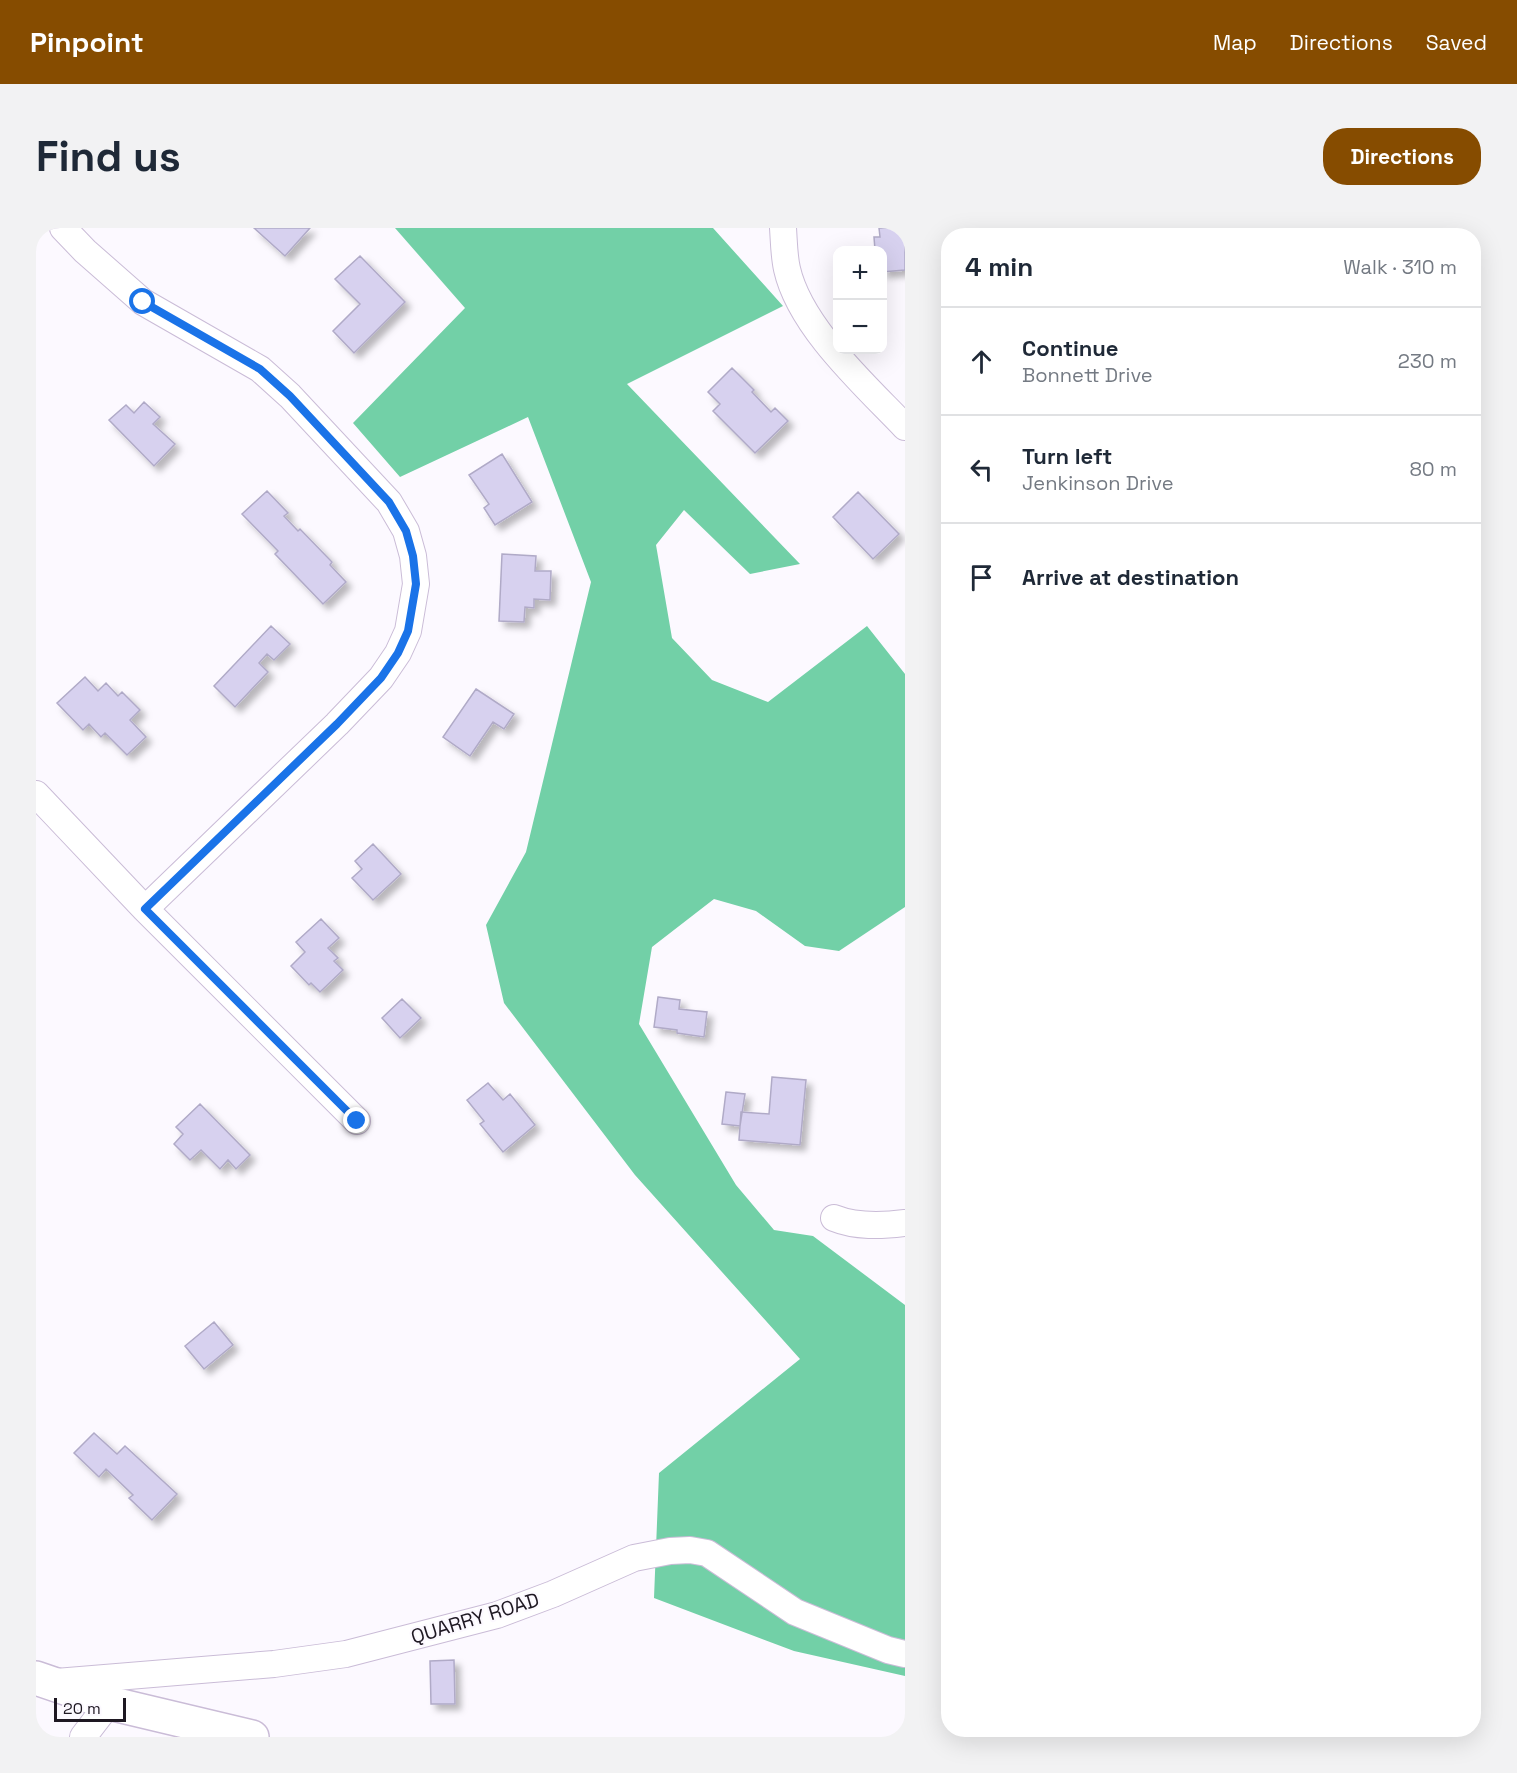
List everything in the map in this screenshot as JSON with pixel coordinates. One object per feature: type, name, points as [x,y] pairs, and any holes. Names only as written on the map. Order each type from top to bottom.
[{"type":"street","points":[[63,228],[85,251],[143,302],[260,369],[290,396],[389,502],[406,531],[413,556],[416,584],[408,631],[398,653],[381,678],[337,724],[145,909]]},
{"type":"street","points":[[783,228],[788,270],[800,301],[820,334],[905,427]]},
{"type":"street","points":[[36,794],[145,909],[357,1121]]},
{"type":"street","points":[[834,1218],[847,1223],[884,1225],[905,1223]]},
{"type":"street","name":"QUARRY ROAD","points":[[43,1680],[274,1664],[346,1654],[497,1615],[553,1594],[634,1558],[690,1550],[707,1553],[795,1612],[888,1650],[905,1654]]},
{"type":"street","points":[[43,1680],[110,1703],[252,1737]]},
{"type":"street","points":[[83,1737],[110,1703]]},
{"type":"green space","points":[[395,228],[713,228],[783,306],[627,384],[800,564],[750,574],[684,510],[656,545],[672,638],[712,680],[768,702],[867,626],[905,674],[905,907],[839,951],[805,946],[756,911],[714,899],[652,947],[639,1024],[736,1185],[774,1230],[813,1236],[905,1305],[905,1676],[794,1651],[654,1598],[659,1473],[800,1359],[635,1175],[504,1003],[486,925],[526,852],[591,582],[528,417],[400,477],[353,423],[465,308]]},
{"type":"building","points":[[254,228],[310,228],[285,256]]},
{"type":"building","points":[[879,228],[905,228],[905,270],[887,272],[887,246],[875,246],[874,237],[880,237]]},
{"type":"building","points":[[360,256],[405,302],[354,353],[333,331],[360,304],[335,279]]},
{"type":"building","points":[[732,368],[754,390],[752,392],[771,412],[775,408],[788,421],[755,453],[713,411],[720,404],[708,392]]},
{"type":"building","points":[[144,402],[160,417],[153,424],[175,444],[154,466],[109,420],[126,405],[134,413]]},
{"type":"building","points":[[502,454],[532,502],[495,525],[484,508],[489,504],[469,475]]},
{"type":"building","points":[[267,491],[288,513],[284,516],[332,562],[330,565],[346,582],[323,604],[275,554],[278,551],[242,514]]},
{"type":"building","points":[[858,492],[899,534],[873,559],[833,517]]},
{"type":"building","points":[[502,554],[536,556],[535,571],[551,571],[550,600],[534,599],[534,608],[525,607],[524,622],[499,621]]},
{"type":"building","points":[[271,626],[290,644],[274,660],[267,654],[259,663],[268,672],[235,707],[214,686]]},
{"type":"building","points":[[85,677],[98,691],[106,683],[118,696],[122,692],[140,710],[130,720],[146,737],[127,755],[105,733],[101,737],[89,724],[83,730],[57,703]]},
{"type":"building","points":[[476,689],[514,714],[504,729],[493,722],[470,756],[443,737]]},
{"type":"building","points":[[373,844],[401,874],[373,900],[352,878],[362,869],[355,861]]},
{"type":"building","points":[[321,919],[339,938],[328,948],[338,958],[334,961],[343,970],[320,992],[311,983],[309,985],[291,966],[305,952],[296,942]]},
{"type":"building","points":[[658,997],[680,1000],[679,1009],[707,1012],[704,1037],[654,1027]]},
{"type":"building","points":[[402,999],[421,1018],[400,1038],[382,1018]]},
{"type":"building","points":[[772,1077],[806,1080],[800,1145],[739,1140],[741,1112],[769,1114]]},
{"type":"building","points":[[488,1083],[503,1100],[510,1094],[535,1125],[503,1152],[480,1124],[484,1121],[467,1100]]},
{"type":"building","points":[[726,1092],[745,1094],[740,1126],[722,1124]]},
{"type":"building","points":[[200,1104],[250,1155],[236,1169],[228,1160],[220,1169],[201,1150],[190,1160],[174,1144],[183,1134],[176,1127]]},
{"type":"building","points":[[214,1322],[233,1345],[204,1369],[185,1346]]},
{"type":"building","points":[[94,1433],[117,1454],[125,1446],[177,1494],[152,1520],[129,1498],[133,1495],[106,1469],[99,1477],[74,1453]]},
{"type":"building","points":[[454,1660],[455,1704],[431,1704],[430,1661]]},
{"type":"route","points":[[143,302],[260,369],[290,396],[389,502],[406,531],[413,556],[416,584],[408,631],[398,653],[381,678],[337,724],[145,909],[357,1121]]}]
